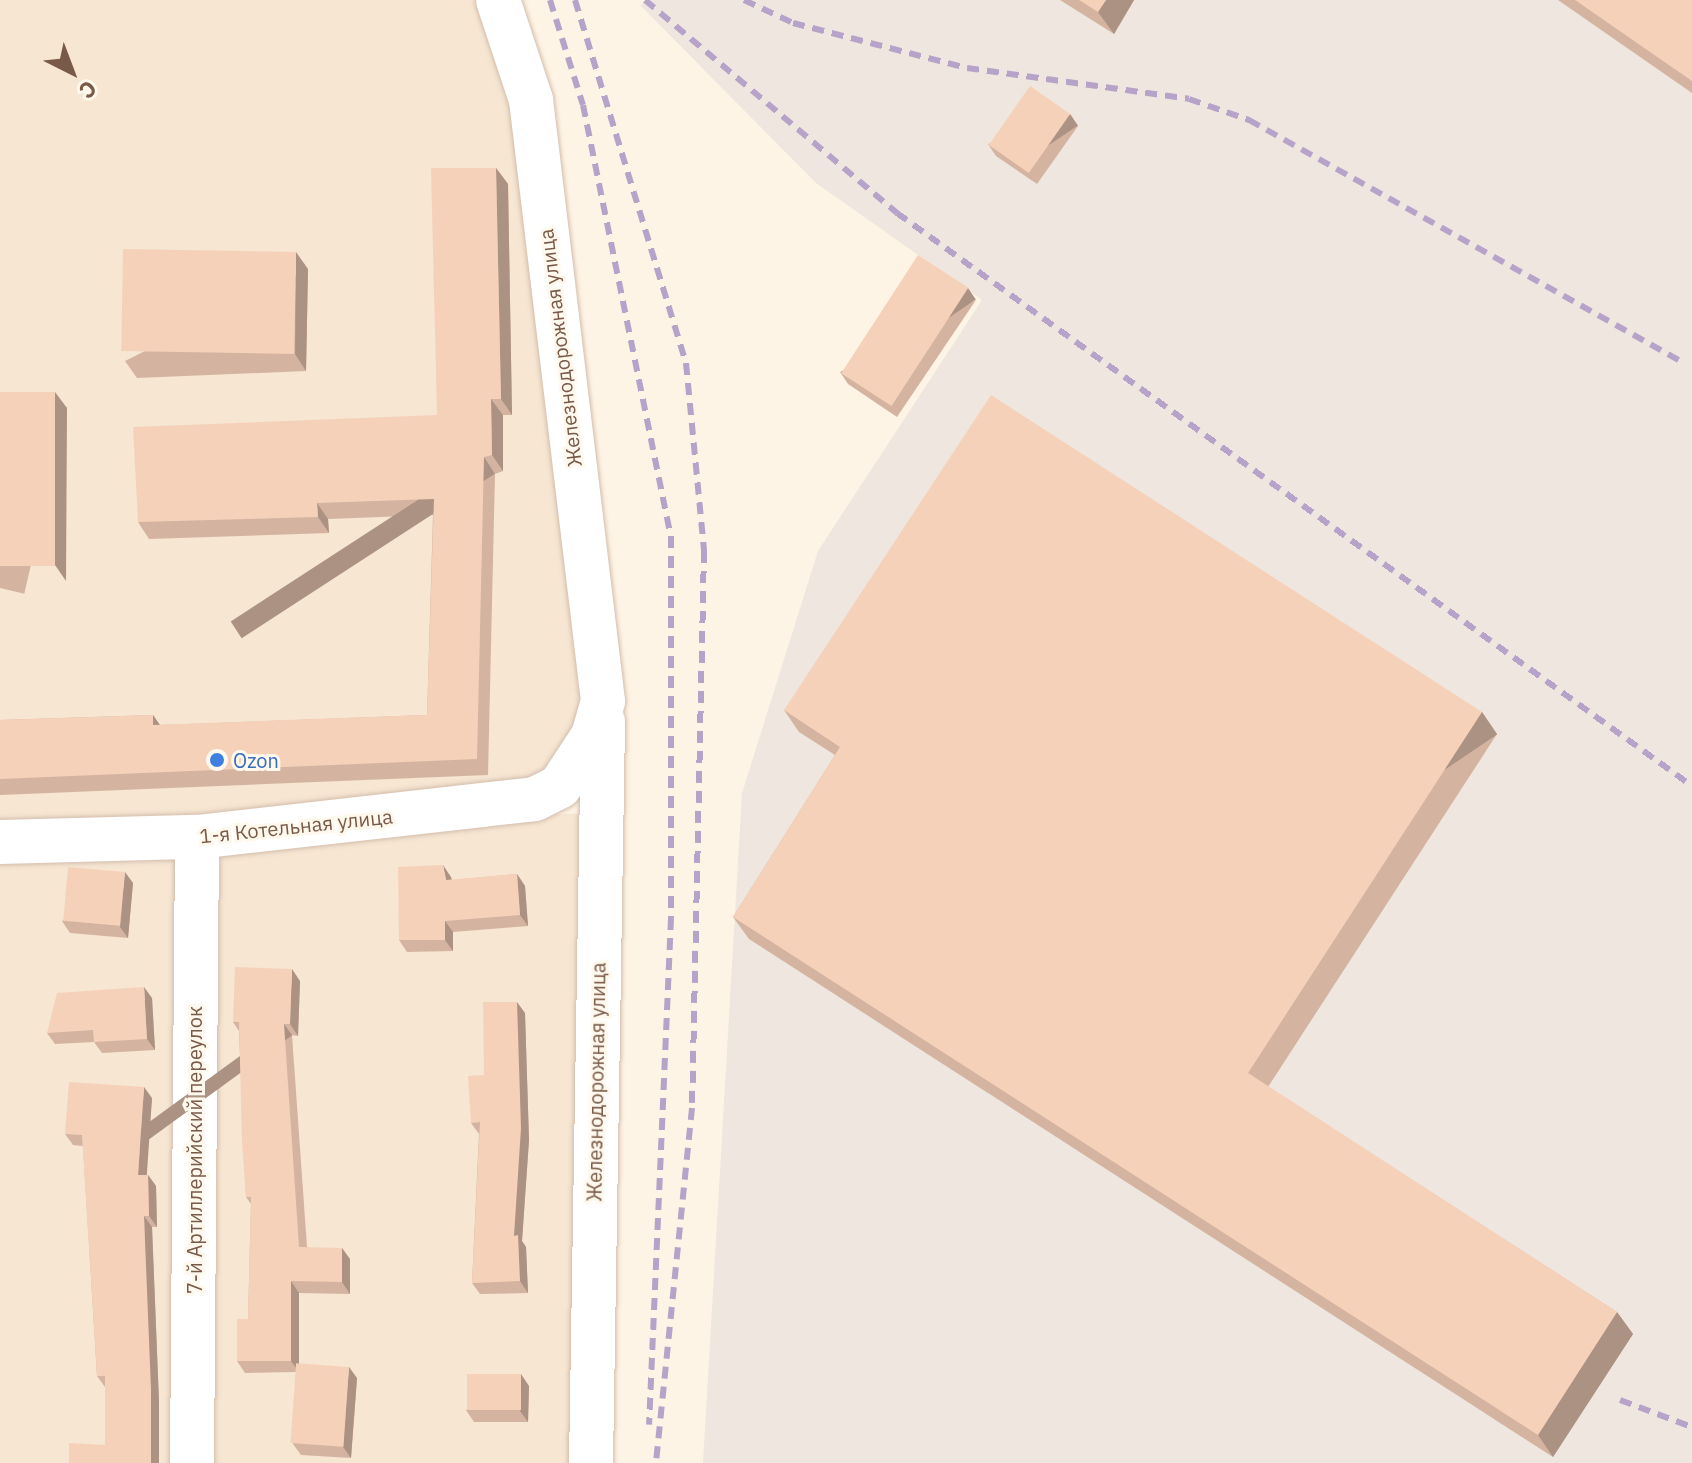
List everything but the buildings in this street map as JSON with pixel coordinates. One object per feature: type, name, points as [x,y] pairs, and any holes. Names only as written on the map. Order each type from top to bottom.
[{"type":"street","name":"Железнодорожная улица","points":[[498,0],[531,100],[603,701],[591,1463]]},
{"type":"street","name":"Железнодорожная улица","points":[[577,764],[593,736],[603,701]]},
{"type":"street","name":"1-я Котельная улица","points":[[0,842],[197,837],[535,799],[560,786],[577,764]]},
{"type":"street","name":"7-й Артиллерийский переулок","points":[[192,1463],[197,837]]},
{"type":"shaded area","points":[[0,0],[497,0],[603,701],[560,786],[212,836],[598,812],[593,1463],[0,1463]]},
{"type":"shaded area","points":[[645,0],[1692,0],[1692,1463],[703,1463],[742,793],[818,551],[982,300],[816,183],[641,6]]},
{"type":"railway","points":[[550,0],[583,105],[671,536],[671,918],[649,1425]]},
{"type":"railway","points":[[575,0],[686,363],[704,551],[692,1108],[656,1463]]},
{"type":"railway","points":[[645,0],[897,213],[1692,786]]},
{"type":"railway","points":[[744,0],[793,23],[967,68],[1189,99],[1249,120],[1685,364]]},
{"type":"railway","points":[[1620,1400],[1692,1427]]},
{"type":"place","name":"Ozon","points":[[217,760]]}]
